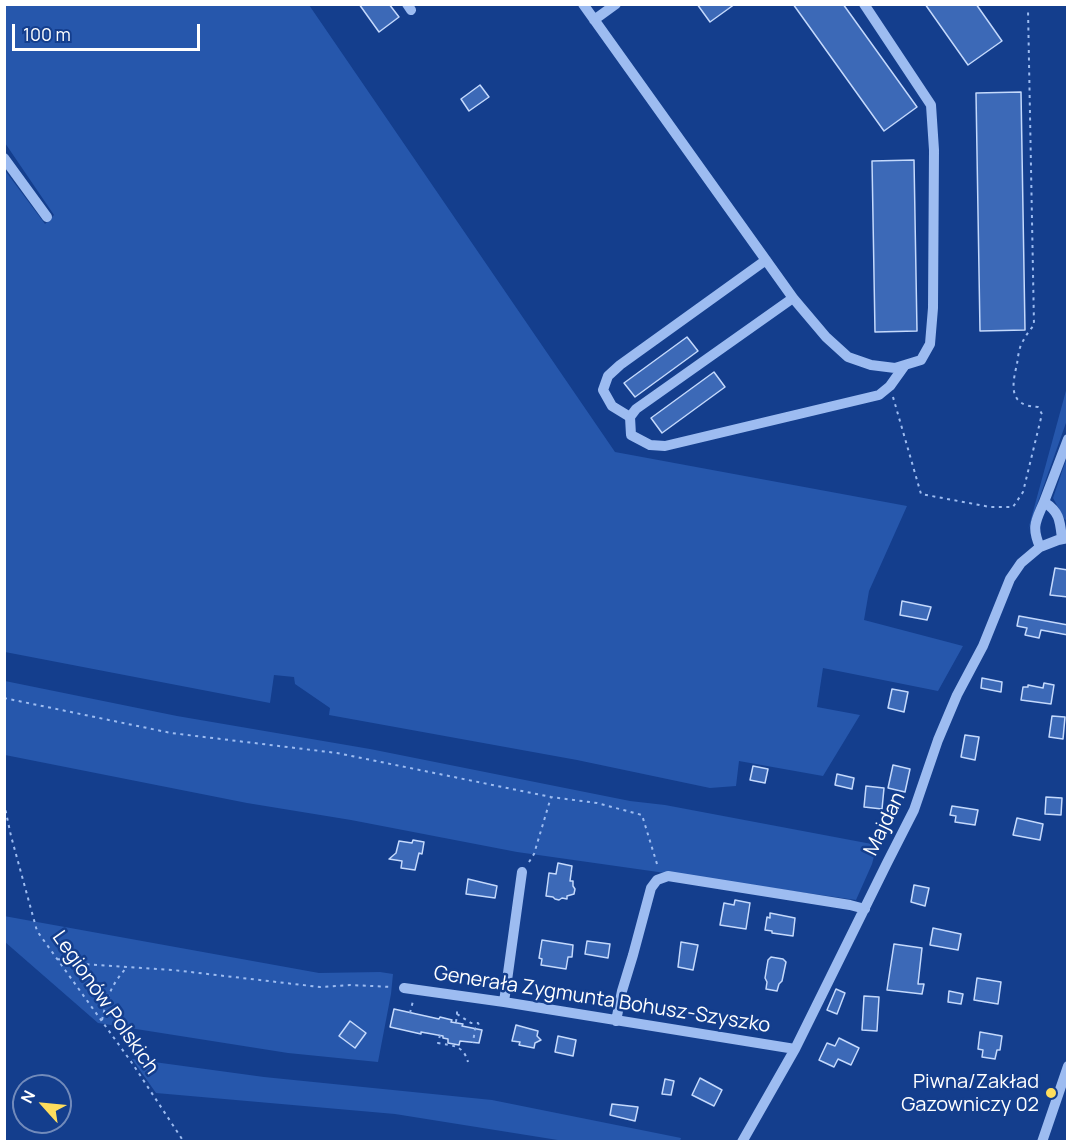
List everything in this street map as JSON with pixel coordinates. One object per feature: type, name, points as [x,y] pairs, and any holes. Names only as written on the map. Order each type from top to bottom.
[{"type":"street","points":[[583,4],[793,298],[826,337],[849,357],[871,365],[894,368],[921,360],[930,344],[933,308],[934,150],[931,105],[865,6]]},
{"type":"street","points":[[594,20],[616,4]]},
{"type":"street","points":[[4,158],[47,217]]},
{"type":"street","points":[[630,417],[612,406],[603,390],[608,376],[766,260]]},
{"type":"street","points":[[793,298],[636,409],[630,417],[631,435],[650,445],[665,446],[879,395],[890,386],[905,365]]},
{"type":"street","points":[[1040,547],[1034,529],[1068,440]]},
{"type":"street","points":[[1044,502],[1055,510],[1065,539]]},
{"type":"street","name":"Majdan","points":[[742,1142],[795,1049],[914,810],[938,740],[957,695],[983,646],[1010,579],[1021,563],[1040,547],[1065,539]]},
{"type":"street","points":[[504,1002],[522,872]]},
{"type":"street","points":[[616,1021],[621,990],[651,888],[657,880],[668,876],[865,909]]},
{"type":"street","name":"Generała Zygmunta Bohusz-Szyszko","points":[[404,988],[795,1049]]},
{"type":"street","points":[[1042,1142],[1068,1066]]},
{"type":"path","points":[[890,386],[921,494],[990,507],[1013,507],[1023,492],[1042,414],[1038,407],[1023,403],[1015,396],[1012,385],[1021,343],[1034,325],[1028,9]]},
{"type":"path","points":[[4,698],[171,733],[337,753],[551,797],[597,803],[642,815],[657,864],[657,880]]},
{"type":"path","points":[[522,872],[534,854],[551,797]]},
{"type":"path","name":"Legionów Polskich","points":[[4,804],[10,836],[37,931],[132,1063],[184,1142]]},
{"type":"path","points":[[56,958],[82,964],[173,970],[320,987],[350,985],[404,988]]},
{"type":"path","points":[[102,1021],[106,999],[116,979],[127,967]]},
{"type":"path","points":[[456,1022],[459,996]]},
{"type":"path","points":[[411,1013],[414,998]]},
{"type":"path","points":[[457,1014],[464,1020],[478,1023],[473,1043]]},
{"type":"path","points":[[440,1035],[438,1043],[459,1047],[466,1055],[468,1062]]},
{"type":"shaded area","points":[[5,5],[309,5],[615,452],[907,506],[869,591],[864,620],[963,646],[938,691],[823,668],[817,707],[860,715],[823,776],[739,761],[736,786],[710,788],[577,760],[329,715],[330,708],[295,684],[294,677],[274,675],[270,703],[5,652],[4,169],[45,224],[54,215],[5,143]]},
{"type":"shaded area","points":[[1067,387],[1067,420],[1028,530]]},
{"type":"shaded area","points":[[1067,457],[1067,519],[1065,520],[1053,498]]},
{"type":"shaded area","points":[[5,681],[177,716],[370,749],[630,801],[665,805],[877,845],[872,864],[856,900],[517,852],[351,820],[247,803],[5,755]]},
{"type":"shaded area","points":[[4,916],[319,973],[380,972],[393,974],[378,1062],[288,1053],[98,1023],[5,942]]},
{"type":"shaded area","points":[[132,1059],[264,1077],[492,1100],[681,1138],[680,1141],[564,1141],[395,1114],[156,1093]]},
{"type":"building","points":[[359,4],[389,4],[399,17],[379,32]]},
{"type":"building","points":[[697,4],[735,4],[710,22]]},
{"type":"building","points":[[793,4],[843,4],[917,107],[884,131]]},
{"type":"building","points":[[925,4],[976,4],[1002,41],[968,65]]},
{"type":"building","points":[[480,85],[489,97],[469,111],[461,99]]},
{"type":"building","points":[[1021,92],[1025,330],[980,331],[976,93]]},
{"type":"building","points":[[914,160],[917,331],[875,332],[872,161]]},
{"type":"building","points":[[687,337],[698,351],[635,397],[624,383]]},
{"type":"building","points":[[714,372],[725,387],[662,433],[651,418]]},
{"type":"building","points":[[1055,568],[1068,570],[1068,597],[1050,595]]},
{"type":"building","points":[[902,601],[931,607],[927,620],[900,615]]},
{"type":"building","points":[[1019,616],[1068,625],[1068,635],[1041,630],[1039,638],[1025,635],[1027,628],[1017,626]]},
{"type":"building","points":[[982,678],[1002,682],[1001,692],[981,688]]},
{"type":"building","points":[[1044,683],[1054,685],[1051,704],[1021,700],[1023,687],[1028,687],[1028,685],[1043,688]]},
{"type":"building","points":[[892,689],[908,692],[904,712],[888,708]]},
{"type":"building","points":[[1052,716],[1065,717],[1063,739],[1049,737]]},
{"type":"building","points":[[965,735],[979,737],[975,760],[961,757]]},
{"type":"building","points":[[893,765],[910,769],[905,792],[888,788]]},
{"type":"building","points":[[753,766],[768,769],[765,783],[750,780]]},
{"type":"building","points":[[837,774],[854,778],[852,789],[835,785]]},
{"type":"building","points":[[866,786],[884,788],[882,809],[864,807]]},
{"type":"building","points":[[1046,797],[1062,798],[1061,815],[1045,814]]},
{"type":"building","points":[[952,806],[978,810],[975,825],[955,822],[956,816],[950,815]]},
{"type":"building","points":[[1017,818],[1043,824],[1040,840],[1013,835]]},
{"type":"building","points":[[413,840],[424,842],[415,870],[401,868],[402,861],[389,859],[396,853],[399,841],[412,843]]},
{"type":"building","points":[[558,863],[572,866],[570,881],[573,881],[575,889],[574,894],[567,896],[567,899],[559,900],[546,896],[549,873],[556,874]]},
{"type":"building","points":[[468,879],[497,886],[495,898],[466,894]]},
{"type":"building","points":[[914,885],[929,888],[925,906],[911,902]]},
{"type":"building","points":[[735,900],[750,903],[746,929],[720,925],[724,903],[734,905]]},
{"type":"building","points":[[770,913],[795,918],[793,936],[765,930]]},
{"type":"building","points":[[933,928],[961,934],[958,950],[930,945]]},
{"type":"building","points":[[542,940],[573,945],[572,957],[568,957],[566,969],[541,965],[542,959],[539,958]]},
{"type":"building","points":[[587,941],[610,944],[608,958],[585,954]]},
{"type":"building","points":[[681,942],[698,945],[693,970],[678,967]]},
{"type":"building","points":[[894,944],[922,948],[918,984],[924,984],[922,994],[887,990]]},
{"type":"building","points":[[771,957],[783,959],[786,962],[782,981],[777,991],[766,989],[765,978],[768,960]]},
{"type":"building","points":[[977,978],[1001,982],[998,1004],[974,1000]]},
{"type":"building","points":[[836,989],[845,993],[837,1014],[827,1010]]},
{"type":"building","points":[[949,991],[963,994],[961,1004],[948,1002]]},
{"type":"building","points":[[864,996],[879,997],[877,1031],[862,1030]]},
{"type":"building","points":[[394,1009],[439,1019],[440,1017],[463,1024],[462,1026],[482,1030],[479,1043],[460,1041],[459,1045],[448,1043],[448,1039],[443,1036],[390,1027]]},
{"type":"building","points":[[350,1021],[366,1033],[355,1048],[339,1036]]},
{"type":"building","points":[[516,1025],[538,1031],[537,1036],[541,1040],[535,1043],[534,1048],[512,1041]]},
{"type":"building","points":[[980,1032],[1002,1036],[1000,1050],[997,1050],[995,1059],[982,1057],[983,1050],[978,1049]]},
{"type":"building","points":[[558,1036],[576,1040],[573,1056],[555,1052]]},
{"type":"building","points":[[839,1038],[859,1048],[851,1065],[838,1059],[834,1067],[819,1060],[827,1043],[835,1046]]},
{"type":"building","points":[[700,1078],[722,1090],[714,1106],[692,1095]]},
{"type":"building","points":[[665,1079],[674,1081],[671,1095],[662,1094]]},
{"type":"building","points":[[612,1104],[638,1107],[635,1121],[610,1115]]},
{"type":"place","name":"Piwna/Zakład Gazowniczy 02","points":[[1051,1093]]}]
